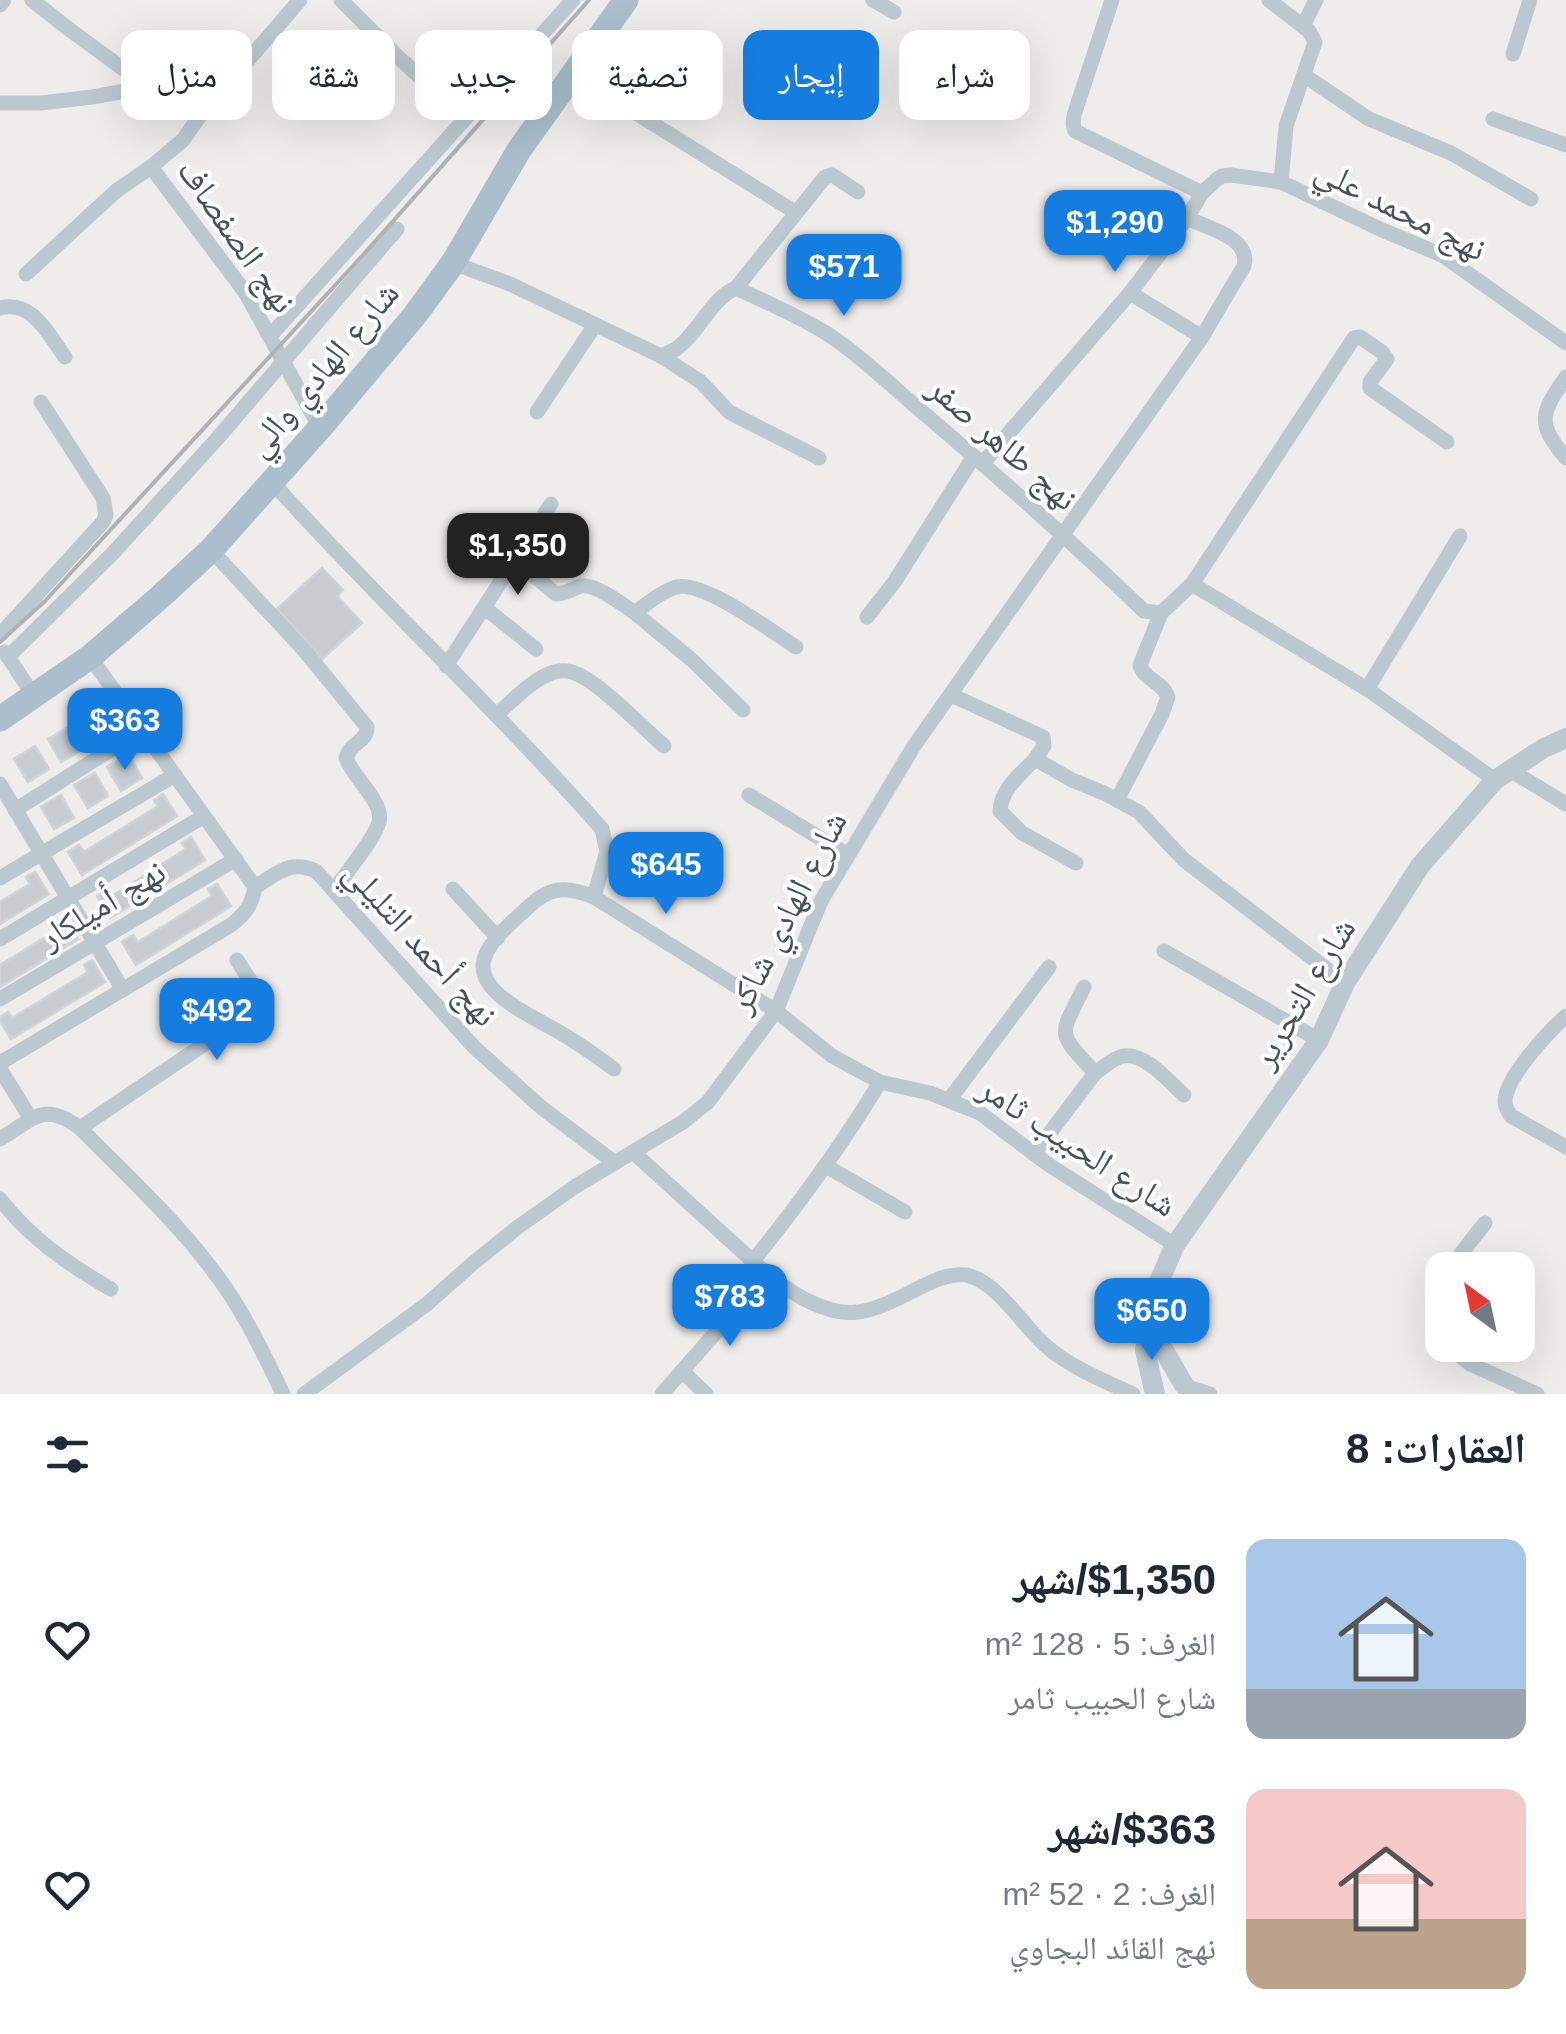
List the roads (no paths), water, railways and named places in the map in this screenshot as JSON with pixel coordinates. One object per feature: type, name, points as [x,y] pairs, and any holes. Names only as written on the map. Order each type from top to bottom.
[{"type":"main road","name":"شارع الهادي والي","points":[[605,30],[626,0]]},
{"type":"main road","name":"شارع الهادي والي","points":[[0,719],[90,656],[211,550],[320,428],[454,263],[518,150],[572,75]]},
{"type":"street","name":"نهج الصفصاف","points":[[32,0],[121,67]]},
{"type":"street","points":[[252,56],[300,0]]},
{"type":"street","points":[[873,0],[894,12]]},
{"type":"street","points":[[1112,0],[1074,114],[1075,130],[1202,193]]},
{"type":"street","points":[[1270,0],[1304,26],[1316,0]]},
{"type":"street","points":[[1512,54],[1530,0]]},
{"type":"street","points":[[348,2],[415,73]]},
{"type":"street","points":[[543,30],[567,2]]},
{"type":"street","name":"نهج محمد علي","points":[[1304,26],[1315,42],[1286,126],[1281,182],[1455,262],[1566,343]]},
{"type":"street","points":[[1305,76],[1369,118],[1452,152],[1530,198]]},
{"type":"street","points":[[0,102],[40,102],[121,92]]},
{"type":"street","points":[[1493,119],[1566,145]]},
{"type":"street","name":"نهج الصفصاف","points":[[197,120],[182,140],[151,167],[245,292],[320,428]]},
{"type":"street","points":[[271,335],[464,120]]},
{"type":"street","points":[[647,120],[795,212]]},
{"type":"street","points":[[26,274],[116,191],[151,167]]},
{"type":"street","points":[[867,616],[896,581],[979,459],[1130,293],[1216,178],[1230,175],[1281,182]]},
{"type":"street","points":[[661,356],[676,349],[727,292],[736,288],[821,180],[836,178],[858,192]]},
{"type":"street","name":"شارع الهادي شاكر","points":[[304,1394],[427,1304],[518,1226],[683,1122],[708,1102],[776,1011],[821,901],[914,746],[1202,337],[1244,266],[1246,254],[1240,244],[1187,218]]},
{"type":"street","points":[[33,694],[4,651],[113,553],[216,440],[396,228]]},
{"type":"street","points":[[454,263],[510,284],[661,356],[701,382],[730,412],[820,458]]},
{"type":"street","name":"نهج طاهر صفر","points":[[736,288],[827,334],[979,459],[1144,611],[1162,613]]},
{"type":"street","points":[[1130,293],[1202,337]]},
{"type":"street","points":[[0,308],[18,306],[30,312],[64,357]]},
{"type":"street","points":[[537,412],[595,324]]},
{"type":"street","points":[[1117,800],[1168,697],[1140,665],[1162,613],[1192,584],[1354,338],[1360,337],[1387,358],[1370,388],[1447,442]]},
{"type":"street","points":[[1566,377],[1545,412],[1550,440],[1566,458]]},
{"type":"street","points":[[0,634],[103,522],[106,514],[104,498],[41,402]]},
{"type":"street","points":[[272,482],[602,829],[608,851],[594,897],[562,888],[546,894],[498,938],[483,963],[493,987],[529,1017],[565,1035],[614,1068]]},
{"type":"street","points":[[446,666],[551,504]]},
{"type":"street","points":[[1367,689],[1460,536]]},
{"type":"street","points":[[211,550],[304,650],[366,727],[364,737],[349,749],[346,758],[372,798],[378,822],[334,890]]},
{"type":"street","points":[[516,561],[556,594],[589,586],[616,599],[694,661],[743,710]]},
{"type":"street","points":[[1192,584],[1502,775],[1566,804]]},
{"type":"street","points":[[635,613],[678,586],[693,586],[796,647]]},
{"type":"street","points":[[485,608],[536,649]]},
{"type":"street","points":[[31,1119],[0,1066],[231,925],[252,904],[256,887],[90,656]]},
{"type":"street","points":[[496,716],[542,678],[568,670],[595,686],[664,746]]},
{"type":"street","points":[[951,695],[1043,736],[1044,746],[1006,791],[1000,800],[1000,811],[1022,833],[1076,863]]},
{"type":"street","points":[[15,810],[142,730]]},
{"type":"street","name":"شارع التحرير","points":[[1156,1394],[1145,1350],[1148,1323],[1151,1300],[1175,1244],[1318,1040],[1345,983],[1420,866],[1502,775],[1566,738]]},
{"type":"street","points":[[1034,759],[1139,812],[1184,860],[1345,983]]},
{"type":"street","points":[[0,878],[174,775]]},
{"type":"street","points":[[0,784],[122,990]]},
{"type":"street","points":[[748,796],[848,856]]},
{"type":"street","points":[[0,939],[204,816]]},
{"type":"street","name":"نهج أميلكار","points":[[0,1000],[236,860]]},
{"type":"street","name":"نهج أحمد التليلي","points":[[256,887],[298,865],[316,871],[474,1047],[542,1108],[615,1163]]},
{"type":"street","points":[[452,889],[498,938]]},
{"type":"street","name":"شارع الحبيب ثامر","points":[[594,897],[776,1011],[832,1056],[880,1082],[950,1100],[980,1114],[1034,1154],[1175,1244]]},
{"type":"street","points":[[1164,951],[1318,1040]]},
{"type":"street","points":[[80,1128],[249,1014],[256,1004],[256,993],[237,960]]},
{"type":"street","points":[[950,1100],[1049,967]]},
{"type":"street","points":[[1084,986],[1064,1034],[1095,1073]]},
{"type":"street","points":[[1566,1016],[1526,1057],[1505,1098],[1512,1116],[1566,1147]]},
{"type":"street","points":[[1034,1154],[1095,1073],[1126,1055],[1142,1059],[1184,1096]]},
{"type":"street","points":[[753,1261],[798,1206],[880,1082]]},
{"type":"street","points":[[0,1140],[31,1119],[50,1112],[80,1128],[162,1210],[222,1284],[284,1394]]},
{"type":"street","points":[[633,1152],[784,1288],[826,1308],[855,1312],[884,1306],[942,1277],[968,1275],[992,1289],[1048,1348],[1100,1380],[1134,1394]]},
{"type":"street","points":[[826,1166],[905,1212]]},
{"type":"street","points":[[0,1198],[29,1232],[112,1290]]},
{"type":"street","points":[[1462,1252],[1485,1223]]},
{"type":"street","points":[[662,1394],[767,1274]]},
{"type":"street","points":[[1148,1323],[1187,1389]]},
{"type":"street","points":[[1468,1362],[1538,1394]]},
{"type":"street","points":[[682,1371],[706,1394]]},
{"type":"street","points":[[1156,1394],[1170,1383],[1210,1394]]},
{"type":"railway","points":[[0,642],[45,601],[363,255],[589,0]]}]
